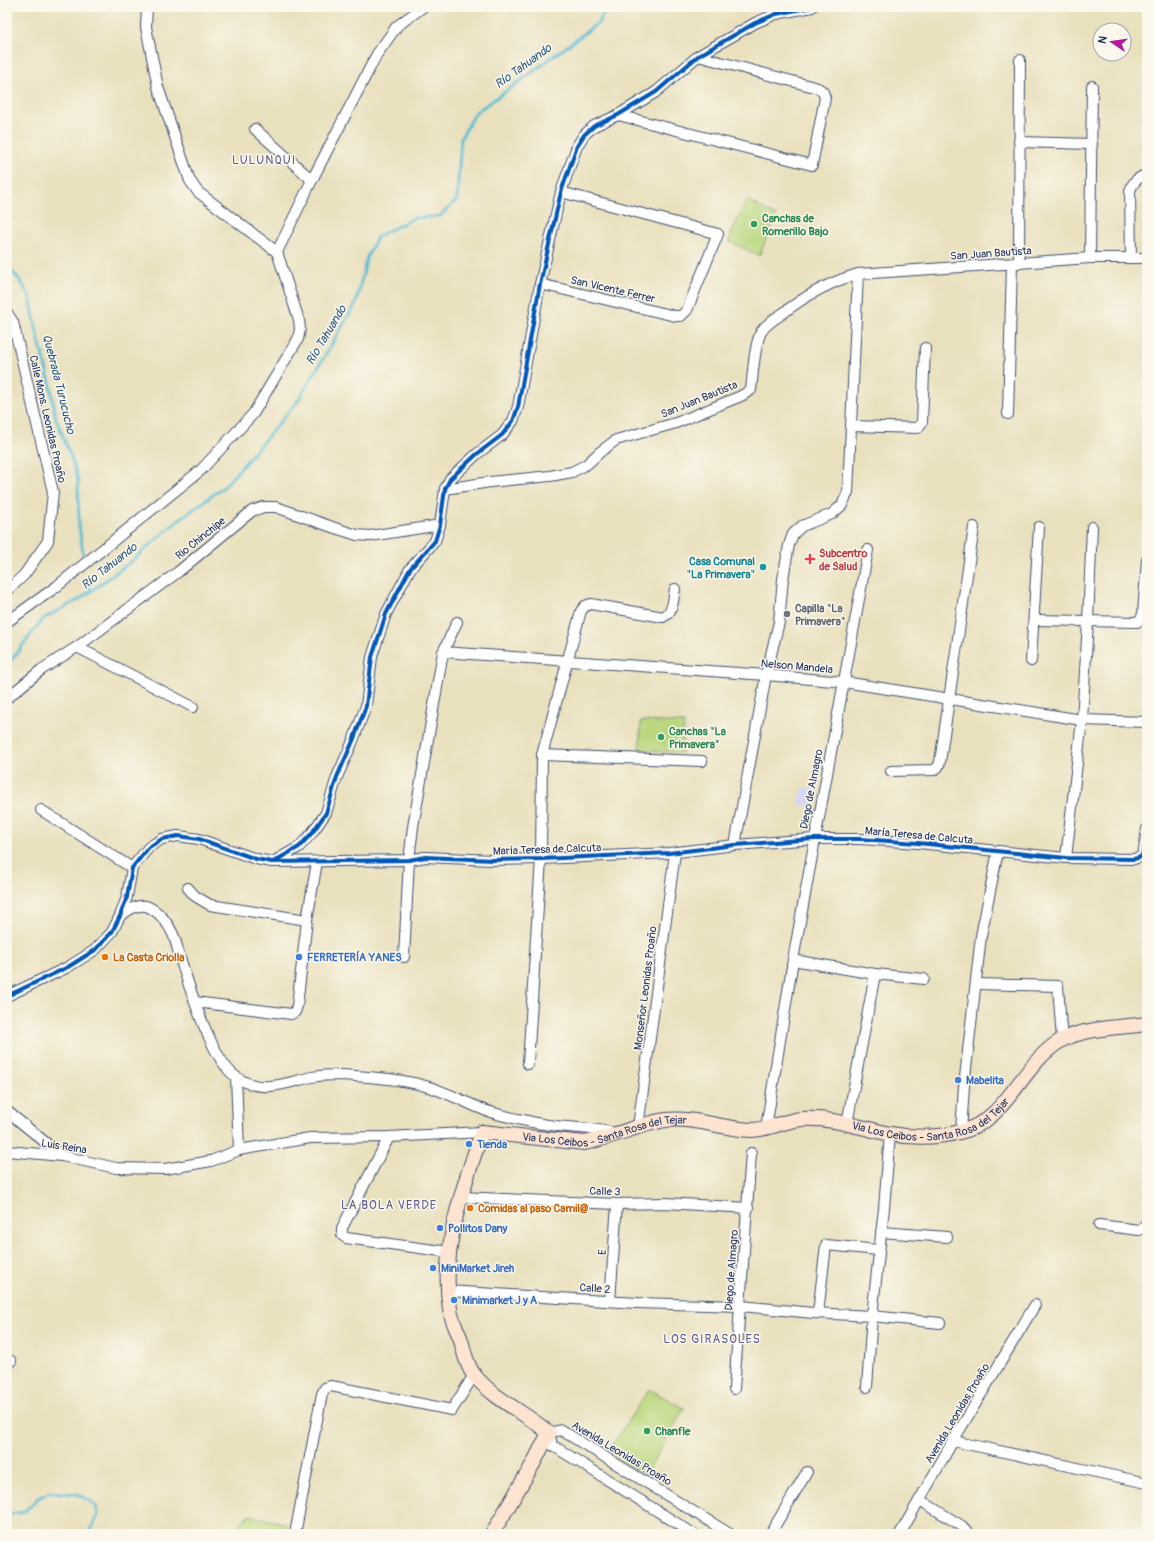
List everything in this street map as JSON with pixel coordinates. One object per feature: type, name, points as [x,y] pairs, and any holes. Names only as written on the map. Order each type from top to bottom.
[{"type":"main road","name":"Via Los Ceibos - Santa Rosa del Tejar","points":[[482,1132],[584,1143],[599,1141],[638,1127],[666,1120],[695,1120],[752,1130],[802,1119],[847,1124],[890,1134],[913,1137],[931,1137],[961,1132],[988,1119],[1001,1106],[1045,1052],[1062,1040],[1084,1032],[1147,1024]]},
{"type":"main road","points":[[482,1132],[461,1197],[449,1252],[448,1291],[452,1318],[467,1361],[474,1375],[488,1389],[536,1422],[549,1433],[533,1464],[492,1534]]},
{"type":"street","points":[[7,622],[56,587],[201,470],[253,414],[298,339],[300,329],[299,320],[277,252],[198,192],[190,181],[158,87],[146,27],[147,7]]},
{"type":"street","points":[[277,252],[312,180],[377,54],[397,26],[423,7]]},
{"type":"street","points":[[272,862],[299,847],[312,833],[326,813],[337,777],[353,742],[366,706],[372,658],[386,614],[410,568],[435,541],[440,525],[445,489],[450,479],[477,454],[502,435],[513,421],[518,407],[526,369],[540,284],[561,192],[577,146],[584,135],[594,126],[618,115],[656,92],[698,56],[755,23],[776,14],[812,7]]},
{"type":"street","points":[[618,115],[812,165],[825,98],[823,92],[818,88],[698,56]]},
{"type":"street","points":[[1008,414],[1015,263],[1020,60]]},
{"type":"street","points":[[1090,258],[1092,86]]},
{"type":"street","points":[[255,129],[312,180]]},
{"type":"street","points":[[1019,142],[1092,144]]},
{"type":"street","points":[[1131,258],[1130,191],[1136,179],[1147,174]]},
{"type":"street","name":"San Vicente Ferrer","points":[[540,284],[675,316],[681,316],[687,310],[718,234],[561,192]]},
{"type":"street","name":"San Juan Bautista","points":[[445,489],[572,472],[587,464],[616,440],[676,423],[741,396],[751,390],[758,340],[767,324],[800,300],[831,283],[858,274],[1090,258],[1147,258]]},
{"type":"street","points":[[735,845],[766,675],[779,622],[783,579],[789,545],[793,534],[802,526],[832,514],[842,505],[848,492],[858,274]]},
{"type":"street","name":"Calle Mons. Leonidas Proaño","points":[[7,313],[13,322],[53,492],[48,541],[24,575],[7,591]]},
{"type":"street","points":[[852,426],[918,428],[920,426],[922,422],[925,348]]},
{"type":"street","name":"Rio Chinchipe","points":[[7,698],[41,670],[77,647],[178,572],[252,511],[264,507],[276,507],[357,535],[370,536],[440,525]]},
{"type":"street","points":[[1066,858],[1082,720],[1092,526]]},
{"type":"street","points":[[891,771],[934,770],[938,767],[974,527]]},
{"type":"street","points":[[1031,661],[1039,527]]},
{"type":"street","name":"Diego de Almagro","points":[[766,1128],[814,839],[868,550]]},
{"type":"street","points":[[1034,620],[1137,622],[1141,619],[1143,614],[1147,560]]},
{"type":"street","points":[[528,1064],[541,859],[542,755],[581,611],[584,606],[590,604],[663,618],[671,612],[675,589]]},
{"type":"street","points":[[404,956],[409,860],[443,652],[457,622]]},
{"type":"street","points":[[77,647],[193,707]]},
{"type":"street","name":"Nelson Mandela","points":[[443,652],[844,682],[1082,720],[1147,722]]},
{"type":"street","points":[[542,755],[702,761]]},
{"type":"street","points":[[41,810],[132,868]]},
{"type":"street","name":"María Teresa de Calcuta","points":[[7,996],[68,966],[95,950],[112,932],[120,916],[127,897],[132,868],[149,847],[162,839],[178,836],[199,839],[256,860],[272,862],[409,860],[425,857],[494,860],[541,859],[674,853],[735,845],[814,839],[896,842],[1066,858],[1134,859],[1141,857],[1144,850],[1147,829]]},
{"type":"street","points":[[961,1132],[964,1086],[981,936],[998,851]]},
{"type":"street","name":"Monseñor Leonidas Proaño","points":[[638,1127],[674,853]]},
{"type":"street","points":[[195,1002],[291,1014],[295,1012],[298,1006],[307,920],[317,862]]},
{"type":"street","points":[[188,888],[195,896],[210,904],[307,920]]},
{"type":"street","points":[[120,916],[139,906],[150,908],[164,918],[173,934],[195,1002],[210,1039],[225,1066],[236,1077],[256,1085],[268,1086],[278,1086],[314,1076],[351,1076],[399,1081],[432,1088],[485,1110],[534,1123],[606,1130],[619,1134]]},
{"type":"street","points":[[793,960],[875,974],[924,979]]},
{"type":"street","points":[[847,1124],[875,974]]},
{"type":"street","points":[[976,984],[1058,986],[1062,1040]]},
{"type":"street","points":[[236,1077],[239,1150]]},
{"type":"street","points":[[7,1111],[62,1156]]},
{"type":"street","name":"Luis Reina","points":[[7,1151],[62,1156],[116,1168],[165,1169],[211,1161],[239,1150],[310,1138],[389,1138],[482,1132]]},
{"type":"street","points":[[867,1387],[872,1316],[890,1134]]},
{"type":"street","points":[[389,1138],[342,1228],[342,1235],[346,1238],[449,1252]]},
{"type":"street","name":"Diego de Almagro","points":[[734,1389],[751,1153]]},
{"type":"street","name":"Calle 3","points":[[461,1197],[616,1204],[666,1203],[748,1208]]},
{"type":"street","name":"E","points":[[610,1301],[616,1204]]},
{"type":"street","points":[[1099,1225],[1139,1230],[1143,1228],[1147,1222]]},
{"type":"street","points":[[881,1232],[947,1237]]},
{"type":"street","points":[[818,1313],[826,1245],[879,1250]]},
{"type":"street","name":"Calle 2","points":[[448,1291],[610,1301],[741,1306],[940,1323]]},
{"type":"street","name":"Avenida Leonidas Proaño","points":[[900,1534],[1035,1305]]},
{"type":"street","points":[[295,1534],[322,1394],[325,1388],[331,1386],[452,1410],[474,1375]]},
{"type":"street","name":"Avenida Leonidas Proaño","points":[[549,1433],[561,1430],[730,1534]]},
{"type":"street","points":[[549,1433],[552,1445],[694,1534]]},
{"type":"street","points":[[954,1441],[1147,1484]]},
{"type":"street","points":[[770,1534],[807,1472]]},
{"type":"street","points":[[920,1500],[962,1526],[969,1534]]},
{"type":"shaded area","points":[[803,788],[814,789],[811,806],[799,805]]},
{"type":"green space","name":"Canchas de Romerillo Bajo","points":[[747,200],[776,216],[759,256],[729,241]]},
{"type":"green space","name":"Canchas \"La Primavera\"","points":[[641,721],[684,723],[682,753],[639,750]]},
{"type":"green space","name":"Chanfle","points":[[649,1389],[684,1408],[646,1475],[607,1453]]},
{"type":"green space","points":[[249,1515],[287,1524],[286,1534],[232,1534],[236,1527]]},
{"type":"waterway","name":"Río Tahuando","points":[[7,661],[13,658],[43,619],[80,599],[132,561],[176,522],[225,486],[298,401],[356,303],[367,257],[378,236],[414,218],[440,216],[457,200],[461,138],[476,112],[598,23],[608,7]]},
{"type":"waterway","name":"Quebrada Turucucho","points":[[7,267],[19,279],[30,297],[38,337],[50,383],[56,419],[78,480],[79,526],[84,560]]},
{"type":"waterway","points":[[88,580],[90,592]]},
{"type":"waterway","points":[[7,1515],[24,1512],[38,1498],[50,1492],[77,1494],[89,1500],[96,1507],[98,1515],[89,1534]]},
{"type":"cycle path","points":[[273,862],[299,847],[312,833],[326,813],[337,777],[366,706],[372,657],[386,614],[410,569],[435,541],[440,525],[445,489],[450,479],[477,454],[502,435],[513,421],[518,407],[540,284],[561,192],[577,146],[584,135],[594,126],[618,115],[656,92],[698,56],[755,23],[776,14],[812,7]]},
{"type":"cycle path","points":[[7,996],[68,967],[95,950],[112,932],[120,916],[127,897],[132,868],[149,847],[162,839],[178,836],[199,839],[256,859],[272,862],[409,860],[425,857],[493,860],[541,859],[669,853],[735,845],[814,839],[860,839],[918,843],[1066,858],[1134,859],[1141,857],[1144,850],[1147,829]]},
{"type":"place","name":"Canchas de Romerillo Bajo","points":[[754,224]]},
{"type":"place","name":"Subcentro de Salud","points":[[810,559]]},
{"type":"place","name":"Casa Comunal \"La Primavera\"","points":[[763,567]]},
{"type":"place","name":"Capilla \"La Primavera\"","points":[[787,614]]},
{"type":"place","name":"Canchas \"La Primavera\"","points":[[661,737]]},
{"type":"place","name":"La Casta Criolla","points":[[105,957]]},
{"type":"place","name":"FERRETERÍA YANES","points":[[299,957]]},
{"type":"place","name":"Mabelita","points":[[958,1080]]},
{"type":"place","name":"Tienda","points":[[469,1144]]},
{"type":"place","name":"Comidas al paso Camil@","points":[[470,1208]]},
{"type":"place","name":"Pollitos Dany","points":[[440,1228]]},
{"type":"place","name":"MiniMarket Jireh","points":[[433,1268]]},
{"type":"place","name":"Minimarket J y A","points":[[454,1300]]},
{"type":"place","name":"Chanfle","points":[[647,1431]]},
{"type":"district","name":"LULUNQUI","points":[[264,160]]},
{"type":"district","name":"LA BOLA VERDE","points":[[389,1205]]},
{"type":"district","name":"LOS GIRASOLES","points":[[712,1339]]}]
